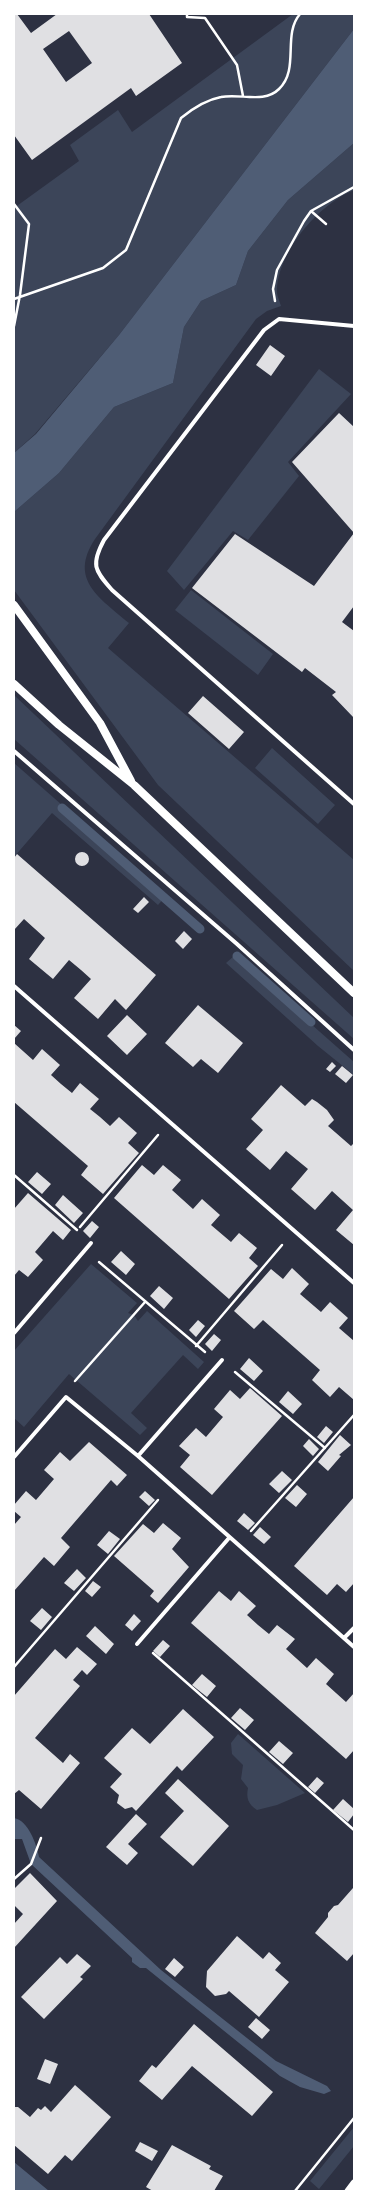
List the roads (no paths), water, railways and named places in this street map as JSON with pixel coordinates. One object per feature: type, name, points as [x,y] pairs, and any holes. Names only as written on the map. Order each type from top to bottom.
[{"type":"main road","points":[[14,605],[100,723],[134,785]]},
{"type":"main road","points":[[14,684],[59,725],[134,785],[354,993]]},
{"type":"street","points":[[354,326],[279,319],[264,330],[104,540],[95,557],[99,576],[112,590],[354,804]]},
{"type":"street","points":[[14,751],[237,944],[354,1050]]},
{"type":"street","points":[[14,986],[354,1283]]},
{"type":"street","points":[[14,1333],[91,1242]]},
{"type":"street","points":[[138,1456],[220,1362]]},
{"type":"street","points":[[14,1457],[66,1396],[138,1456],[237,1546],[354,1647]]},
{"type":"street","points":[[138,1642],[229,1538]]},
{"type":"street","points":[[344,1638],[354,1628]]},
{"type":"street","points":[[348,2191],[354,2183]]},
{"type":"waterway","points":[[62,808],[200,929]]},
{"type":"waterway","points":[[237,956],[311,1022]]}]
